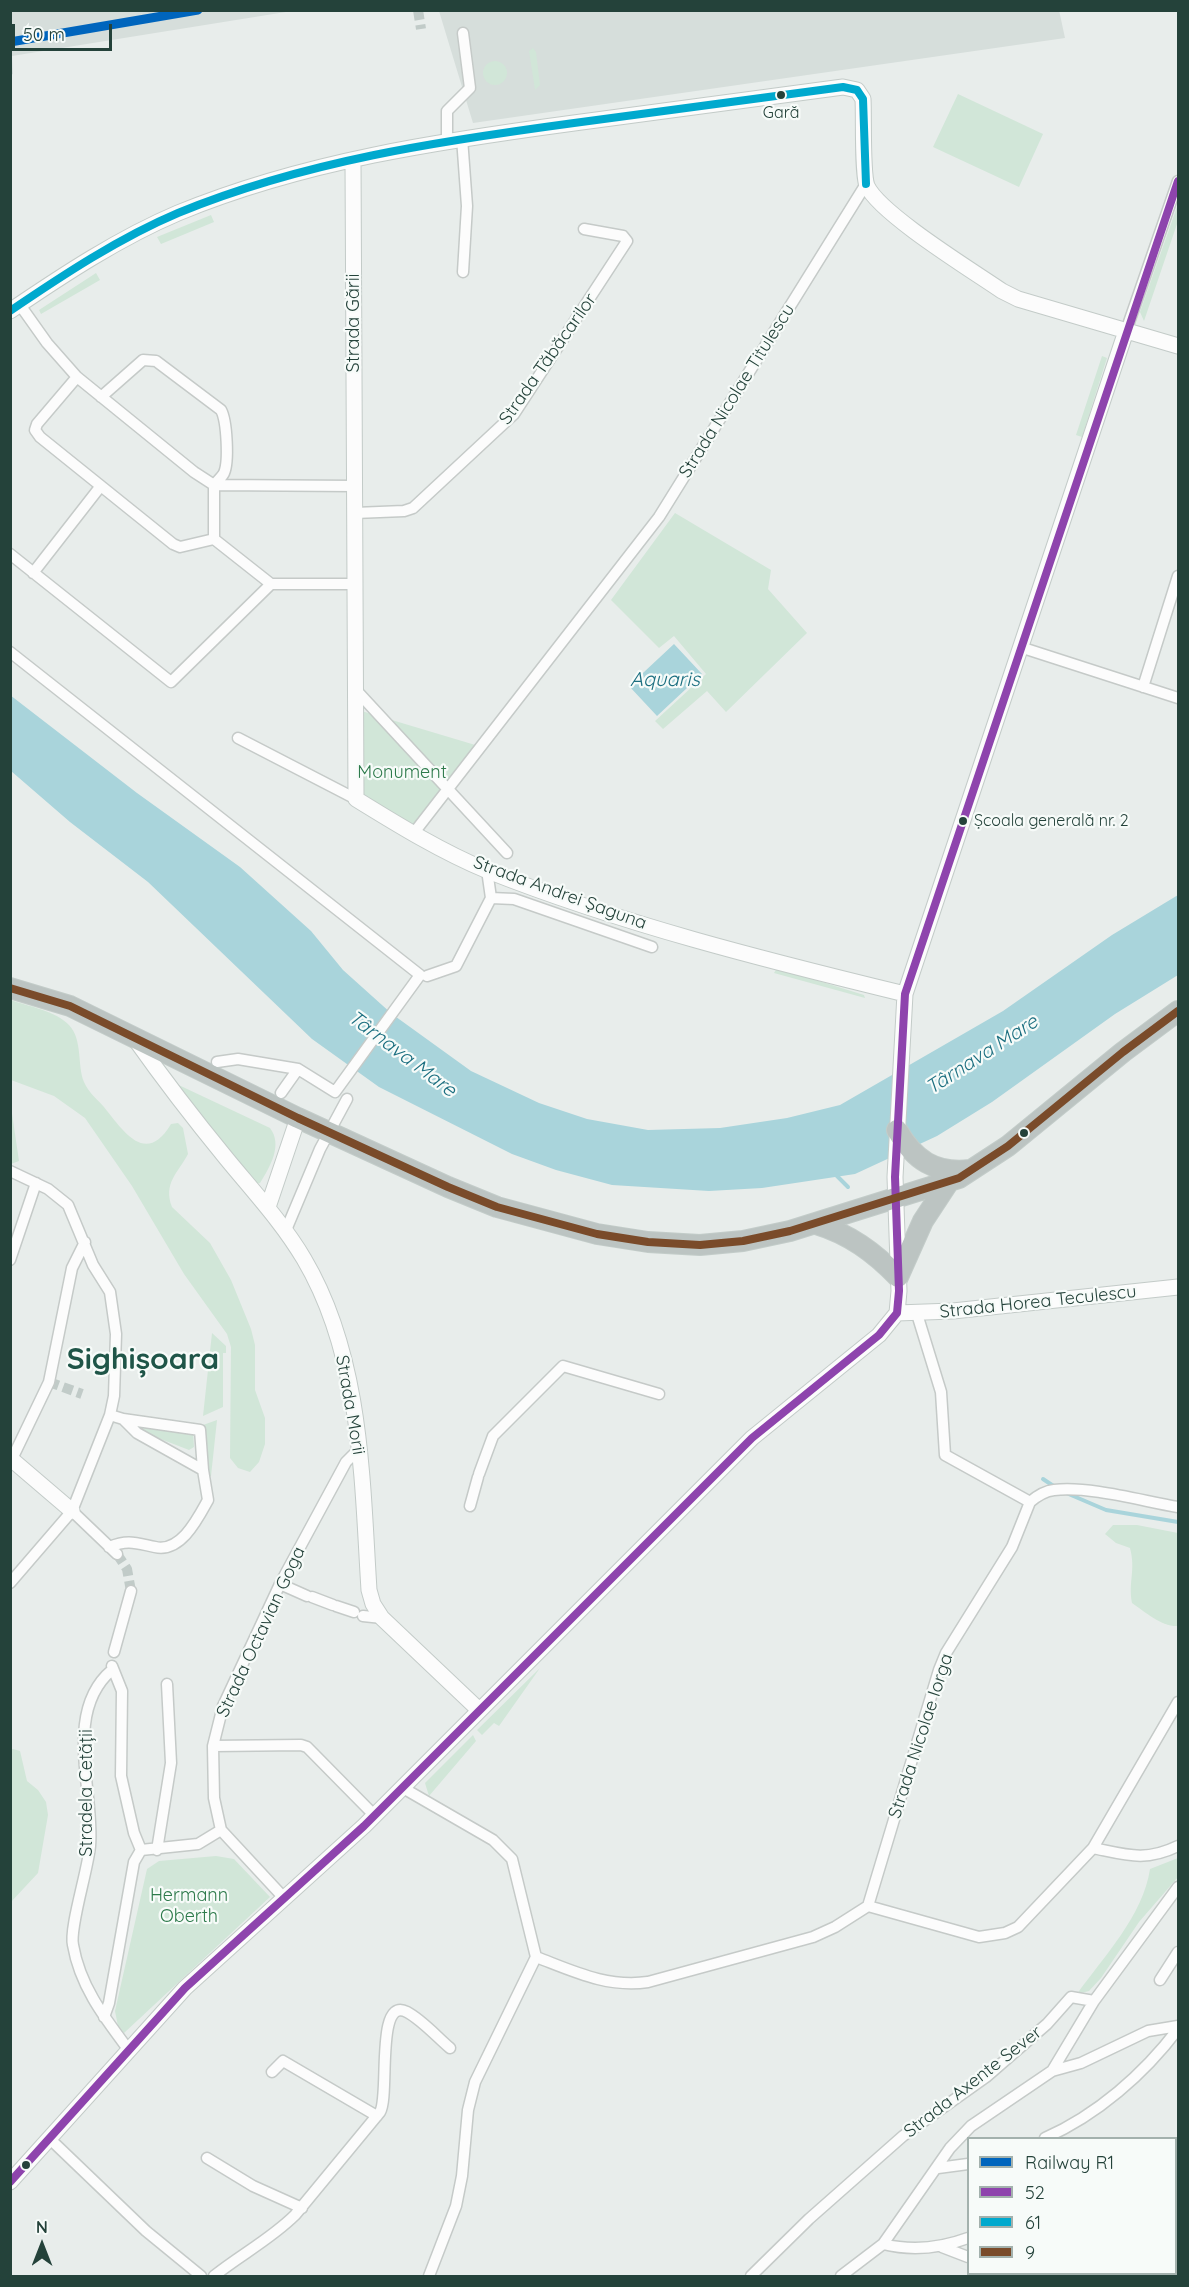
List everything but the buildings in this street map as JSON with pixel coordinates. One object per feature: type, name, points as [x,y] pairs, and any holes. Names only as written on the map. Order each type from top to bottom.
[{"type":"highway","name":"Strada Morii","points":[[10,988],[70,1006],[134,1036]]},
{"type":"highway","points":[[134,1036],[329,1133],[489,1204],[597,1234],[657,1242],[720,1244],[764,1238],[948,1183],[975,1169],[1008,1146],[1123,1052],[1179,1011]]},
{"type":"highway","points":[[897,1130],[906,1146],[921,1162],[949,1170],[975,1169]]},
{"type":"highway","points":[[816,1224],[842,1233],[865,1247],[897,1277],[923,1221],[948,1183]]},
{"type":"street","points":[[462,272],[467,206],[447,111],[470,88],[463,33]]},
{"type":"street","points":[[355,486],[214,484],[194,472],[77,377],[15,308],[133,234],[178,213],[231,194],[353,159],[454,139],[843,87],[856,90],[863,99],[866,184],[875,198],[886,208],[1002,291],[1041,307],[1179,346]]},
{"type":"street","name":"Strada Gării","points":[[353,159],[356,800]]},
{"type":"street","points":[[10,2182],[191,1982],[375,1816],[744,1445],[879,1335],[897,1313],[895,1168],[904,994],[1126,331],[1179,182]]},
{"type":"street","name":"Strada Nicolae Titulescu","points":[[413,834],[659,517],[866,184]]},
{"type":"street","name":"Strada Tăbăcarilor","points":[[355,513],[404,512],[413,508],[514,414],[627,241],[623,236],[584,229]]},
{"type":"street","points":[[101,398],[143,360],[148,359],[156,361],[221,410],[226,422],[226,465],[224,474],[214,484],[214,539]]},
{"type":"street","points":[[77,377],[34,430],[100,487],[173,544],[180,547],[214,539]]},
{"type":"street","points":[[33,573],[100,487]]},
{"type":"street","points":[[214,539],[272,584],[355,584]]},
{"type":"street","points":[[10,554],[171,682],[272,584]]},
{"type":"street","points":[[1143,687],[1179,576]]},
{"type":"street","points":[[1020,647],[1179,698]]},
{"type":"street","points":[[10,652],[424,975]]},
{"type":"street","name":"Strada Andrei Șaguna","points":[[355,689],[507,854]]},
{"type":"street","name":"Strada Andrei Șaguna","points":[[238,738],[356,800],[413,834],[488,870],[659,928],[904,994]]},
{"type":"street","points":[[218,1062],[238,1059],[298,1070],[335,1092],[424,975],[456,966],[491,898],[488,870]]},
{"type":"street","name":"Strada Andrei Șaguna","points":[[491,898],[514,899],[652,946]]},
{"type":"street","name":"Strada Morii","points":[[134,1036],[193,1117],[286,1230],[312,1273],[334,1325],[350,1388],[359,1449],[369,1590],[373,1604],[382,1618]]},
{"type":"street","points":[[281,1093],[298,1070]]},
{"type":"street","points":[[286,1230],[329,1133],[347,1099]]},
{"type":"street","points":[[268,1207],[298,1118]]},
{"type":"street","points":[[10,1171],[57,1194],[68,1205],[86,1242],[93,1265],[110,1292],[113,1301],[114,1396],[110,1415],[72,1511],[10,1583]]},
{"type":"street","points":[[10,1260],[36,1183]]},
{"type":"street","points":[[86,1242],[72,1268],[49,1382],[11,1459],[72,1511],[113,1550],[129,1540],[158,1548],[185,1536],[208,1500],[200,1430],[123,1419],[110,1415]]},
{"type":"street","name":"Strada Horea Teculescu","points":[[897,1313],[917,1314],[1179,1287]]},
{"type":"street","points":[[917,1314],[941,1392],[945,1455],[1030,1502],[1040,1494],[1055,1490],[1092,1492],[1179,1507]]},
{"type":"street","points":[[470,1506],[493,1436],[563,1366],[659,1394]]},
{"type":"street","points":[[123,1419],[137,1433],[203,1470]]},
{"type":"street","name":"Strada Octavian Goga","points":[[221,1830],[214,1798],[213,1746],[223,1707],[280,1584],[346,1462],[359,1449]]},
{"type":"street","name":"Strada Nicolae Iorga","points":[[868,1906],[939,1670],[946,1653],[1012,1547],[1030,1502]]},
{"type":"street","points":[[280,1584],[358,1614],[382,1618],[479,1710]]},
{"type":"street","points":[[114,1652],[131,1591]]},
{"type":"street","name":"Stradela Cetății","points":[[128,2049],[104,2017],[85,1985],[72,1943],[90,1844],[84,1758],[86,1724],[99,1687],[112,1668],[122,1690],[121,1776],[134,1833],[141,1850]]},
{"type":"street","points":[[157,1850],[171,1762],[166,1684]]},
{"type":"street","points":[[536,1957],[602,1981],[623,1984],[648,1982],[813,1937],[843,1923],[868,1906],[968,1935],[990,1937],[1005,1934],[1018,1927],[1039,1907],[1093,1848],[1179,1702]]},
{"type":"street","points":[[213,1746],[301,1745],[307,1747],[375,1816]]},
{"type":"street","points":[[403,1788],[493,1840],[512,1859],[517,1871],[536,1957],[475,2082],[468,2110],[456,2206],[429,2277]]},
{"type":"street","points":[[104,2017],[109,2003],[134,1862],[141,1850],[198,1844],[221,1830],[285,1899]]},
{"type":"street","points":[[1093,1848],[1144,1858],[1179,1846]]},
{"type":"street","points":[[1052,2071],[1094,2001],[1179,1887]]},
{"type":"street","points":[[1160,1980],[1179,1952]]},
{"type":"street","name":"Strada Axente Sever","points":[[751,2277],[809,2219],[903,2136],[986,2077],[1047,2024],[1071,1997],[1094,2001]]},
{"type":"street","points":[[214,2277],[248,2250],[280,2230],[302,2208],[377,2116],[386,2096],[386,2031],[392,2014],[396,2010],[407,2012],[450,2048]]},
{"type":"street","points":[[841,2277],[883,2244],[950,2148],[971,2126],[1052,2071],[1081,2063],[1148,2031],[1179,2027]]},
{"type":"street","points":[[1049,2137],[1080,2121],[1151,2062],[1179,2027]]},
{"type":"street","points":[[272,2072],[283,2061],[377,2116]]},
{"type":"street","points":[[50,2139],[146,2231],[201,2277]]},
{"type":"street","points":[[207,2158],[246,2182],[302,2208]]},
{"type":"street","points":[[938,2168],[967,2164]]},
{"type":"street","points":[[883,2244],[896,2247],[942,2247],[967,2239]]},
{"type":"street","points":[[942,2247],[967,2256]]},
{"type":"shaded area","points":[[11,10],[292,11],[12,56],[13,74],[11,75]]},
{"type":"shaded area","points":[[1059,10],[1065,38],[473,123],[439,11]]},
{"type":"green space","points":[[533,48],[536,52],[540,85],[535,90],[529,51]]},
{"type":"green space","points":[[495,61],[503,65],[507,73],[503,81],[495,85],[487,81],[483,73],[487,65]]},
{"type":"green space","points":[[958,94],[1043,134],[1019,187],[933,147]]},
{"type":"green space","points":[[1178,204],[1178,221],[1144,321],[1140,312]]},
{"type":"green space","points":[[211,215],[214,222],[161,244],[157,237]]},
{"type":"green space","points":[[96,273],[100,280],[41,314],[39,310]]},
{"type":"green space","points":[[1102,356],[1107,358],[1082,437],[1076,435]]},
{"type":"green space","points":[[675,513],[771,570],[768,589],[807,633],[726,712],[707,691],[663,729],[655,721],[706,674],[674,636],[659,648],[611,600]]},
{"type":"green space","name":"Monument","points":[[355,709],[482,747],[413,834],[356,799]]},
{"type":"green space","points":[[777,968],[864,995],[865,998],[774,973]]},
{"type":"green space","points":[[10,1000],[57,1016],[69,1025],[78,1045],[82,1075],[86,1086],[119,1126],[136,1141],[144,1144],[153,1143],[171,1124],[178,1123],[183,1128],[188,1154],[170,1185],[172,1207],[210,1243],[231,1280],[255,1345],[255,1390],[265,1418],[265,1444],[259,1462],[250,1472],[238,1468],[230,1458],[231,1347],[227,1334],[184,1274],[132,1186],[85,1118],[54,1096],[11,1080]]},
{"type":"green space","points":[[168,1080],[270,1128],[275,1142],[274,1156],[260,1183],[254,1184]]},
{"type":"green space","points":[[10,1100],[19,1161],[11,1164],[10,1164]]},
{"type":"green space","points":[[212,1333],[226,1346],[226,1353],[223,1353],[223,1407],[203,1416]]},
{"type":"green space","points":[[217,1420],[211,1476],[208,1478],[203,1425]]},
{"type":"green space","points":[[141,1427],[193,1431],[194,1447],[189,1450],[140,1431]]},
{"type":"green space","points":[[1113,1525],[1137,1525],[1178,1533],[1178,1626],[1160,1622],[1132,1603],[1130,1548],[1116,1543],[1105,1534]]},
{"type":"green space","points":[[540,1668],[499,1726],[494,1723],[482,1735],[477,1730]]},
{"type":"green space","points":[[473,1735],[476,1741],[429,1796],[425,1783]]},
{"type":"green space","points":[[10,1750],[20,1751],[27,1781],[38,1790],[46,1802],[48,1815],[38,1873],[11,1902]]},
{"type":"green space","name":"Hermann Oberth","points":[[216,1856],[234,1859],[270,1897],[124,2033],[118,2026],[115,2011],[147,1869],[159,1861]]},
{"type":"green space","points":[[1178,1858],[1178,1877],[1139,1922],[1101,1978],[1089,1991],[1077,1994],[1131,1919],[1146,1886],[1150,1869]]},
{"type":"water","name":"Aquaris","points":[[674,644],[702,674],[657,716],[629,686]]},
{"type":"water","name":"Târnava Mare","points":[[10,695],[137,793],[240,867],[311,931],[343,970],[392,1014],[471,1071],[539,1103],[587,1119],[648,1130],[720,1128],[787,1118],[840,1105],[1003,1011],[1112,935],[1178,895],[1178,975],[1115,1014],[992,1102],[937,1136],[855,1174],[762,1188],[709,1191],[612,1185],[556,1170],[512,1154],[379,1087],[312,1039],[148,882],[70,822],[11,771]]},
{"type":"waterway","points":[[836,1175],[848,1187]]},
{"type":"waterway","points":[[1043,1479],[1055,1487]]},
{"type":"waterway","points":[[1064,1492],[1106,1510],[1178,1522]]},
{"type":"tunnel","points":[[418,10],[421,29]]},
{"type":"tunnel","points":[[49,1382],[82,1394]]},
{"type":"tunnel","points":[[117,1554],[127,1569],[131,1591]]},
{"type":"rail line","name":"R1","points":[[10,42],[198,10]]},
{"type":"transit line","name":"61","points":[[10,311],[113,246],[178,213],[226,195],[323,166],[473,137],[843,87],[857,90],[863,99],[866,184]]},
{"type":"transit line","name":"52","points":[[10,2182],[185,1988],[364,1826],[752,1438],[879,1335],[897,1313],[899,1291],[895,1177],[905,994],[1178,181]]},
{"type":"transit line","name":"9","points":[[10,988],[70,1006],[298,1118],[497,1207],[597,1234],[648,1242],[700,1245],[743,1241],[790,1231],[959,1178],[1008,1146],[1123,1052],[1178,1011]]},
{"type":"place","name":"Gară","points":[[781,95]]},
{"type":"place","name":"Școala generală nr. 2","points":[[963,821]]},
{"type":"district","name":"Sighișoara","points":[[143,1360]]}]
